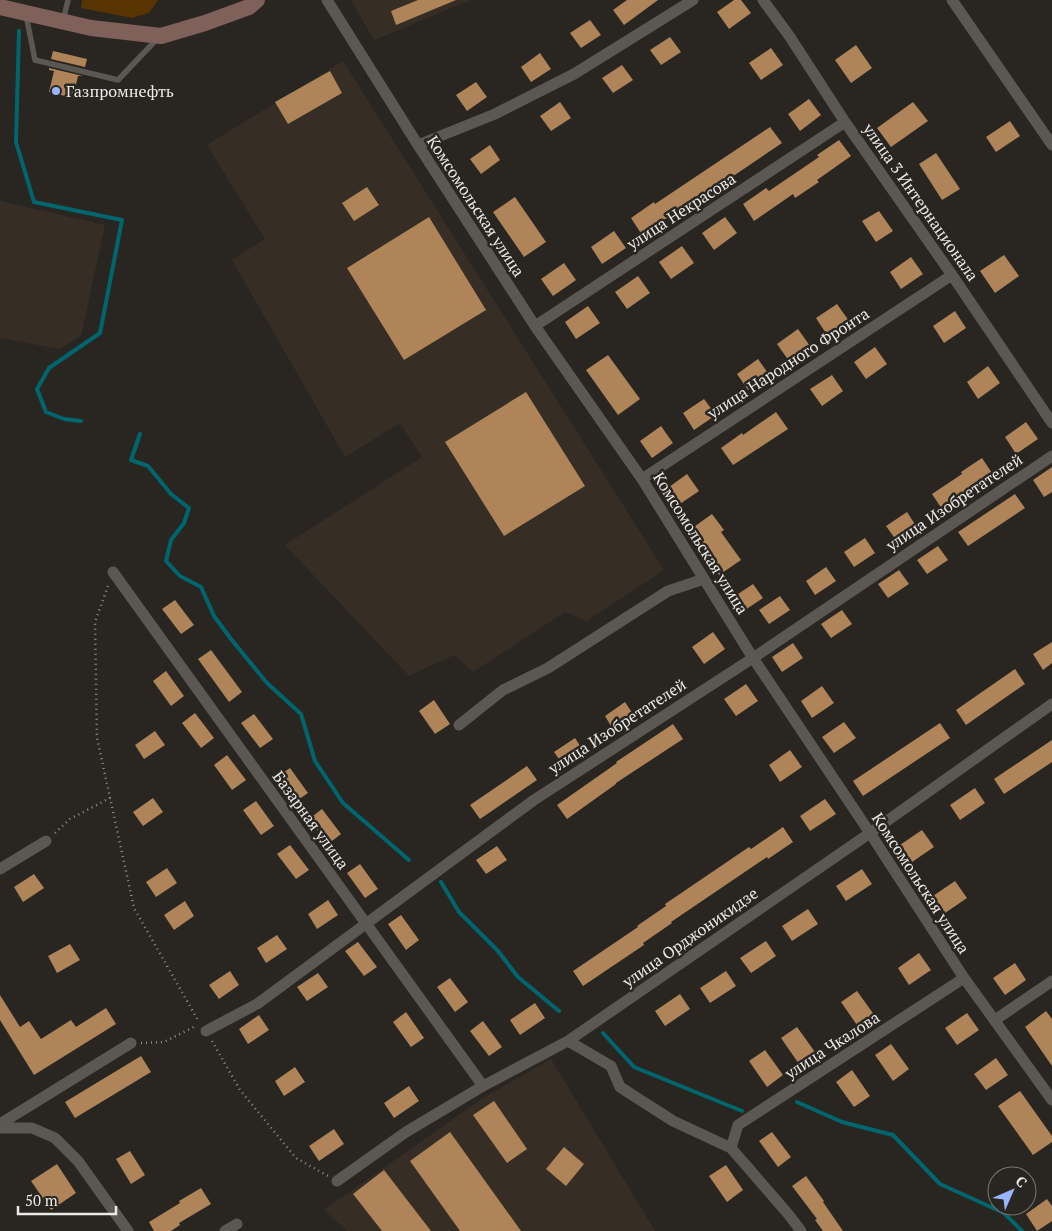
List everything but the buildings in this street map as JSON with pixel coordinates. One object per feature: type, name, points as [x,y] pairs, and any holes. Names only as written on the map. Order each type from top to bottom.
[{"type":"main road","points":[[0,6],[91,28],[161,36],[205,24],[249,7],[258,0]]},
{"type":"street","name":"Комсомольская улица","points":[[327,0],[535,326],[642,479],[753,658],[964,978],[1052,1100]]},
{"type":"street","points":[[418,145],[495,114],[574,74],[693,0]]},
{"type":"street","name":"улица 3 Интернационала","points":[[763,0],[1052,423]]},
{"type":"street","points":[[952,0],[1052,145]]},
{"type":"street","name":"улица Некрасова","points":[[535,326],[845,122]]},
{"type":"street","name":"улица Народного Фронта","points":[[642,479],[952,275]]},
{"type":"street","name":"улица Изобретателей","points":[[203,1027],[257,1004],[534,800],[753,658],[1052,456]]},
{"type":"street","name":"Базарная улица","points":[[112,572],[483,1086]]},
{"type":"street","points":[[459,725],[503,690],[548,668],[668,591],[704,579]]},
{"type":"street","name":"улица Орджоникидзе","points":[[337,1181],[406,1132],[483,1086],[568,1041],[870,833],[1052,704]]},
{"type":"street","points":[[0,869],[46,841]]},
{"type":"street","name":"улица Чкалова","points":[[731,1148],[738,1126],[964,978]]},
{"type":"street","points":[[995,1020],[1052,981]]},
{"type":"street","points":[[568,1041],[611,1066],[620,1087],[673,1120],[731,1148],[789,1214],[801,1231]]},
{"type":"street","points":[[0,1124],[131,1043]]},
{"type":"street","points":[[0,1128],[32,1128],[55,1138],[78,1161],[128,1231]]},
{"type":"street","points":[[225,1231],[237,1224]]},
{"type":"lane","points":[[63,21],[68,0]]},
{"type":"lane","points":[[25,12],[35,60],[118,80],[161,36]]},
{"type":"path","points":[[112,572],[96,622],[97,738],[134,908],[240,1090],[296,1158],[337,1181]]},
{"type":"path","points":[[46,841],[70,820],[110,798]]},
{"type":"path","points":[[131,1043],[164,1042],[203,1027]]},
{"type":"shaded area","points":[[82,0],[158,0],[149,13],[132,18],[81,8]]},
{"type":"shaded area","points":[[351,0],[471,0],[374,40]]},
{"type":"shaded area","points":[[343,61],[664,570],[587,621],[565,612],[473,672],[454,655],[409,676],[285,545],[422,457],[400,423],[345,457],[232,260],[265,239],[207,145]]},
{"type":"shaded area","points":[[0,201],[105,225],[81,336],[60,349],[0,338]]},
{"type":"shaded area","points":[[551,1059],[655,1231],[347,1231],[324,1210],[483,1098]]},
{"type":"waterway","points":[[19,31],[16,142],[34,202],[122,220],[100,333],[49,368],[37,389],[46,412],[64,419],[81,421]]},
{"type":"waterway","points":[[140,434],[131,460],[148,466],[171,494],[189,508],[184,523],[171,540],[166,561],[180,576],[201,587],[214,616],[231,639],[267,683],[301,714],[315,761],[343,803],[409,860]]},
{"type":"waterway","points":[[441,882],[459,912],[498,951],[518,977],[559,1011]]},
{"type":"waterway","points":[[603,1033],[634,1067],[742,1111]]},
{"type":"waterway","points":[[797,1102],[842,1122],[893,1135],[940,1184],[1004,1213],[1022,1231]]},
{"type":"place","name":"Газпромнефть","points":[[56,91]]}]
